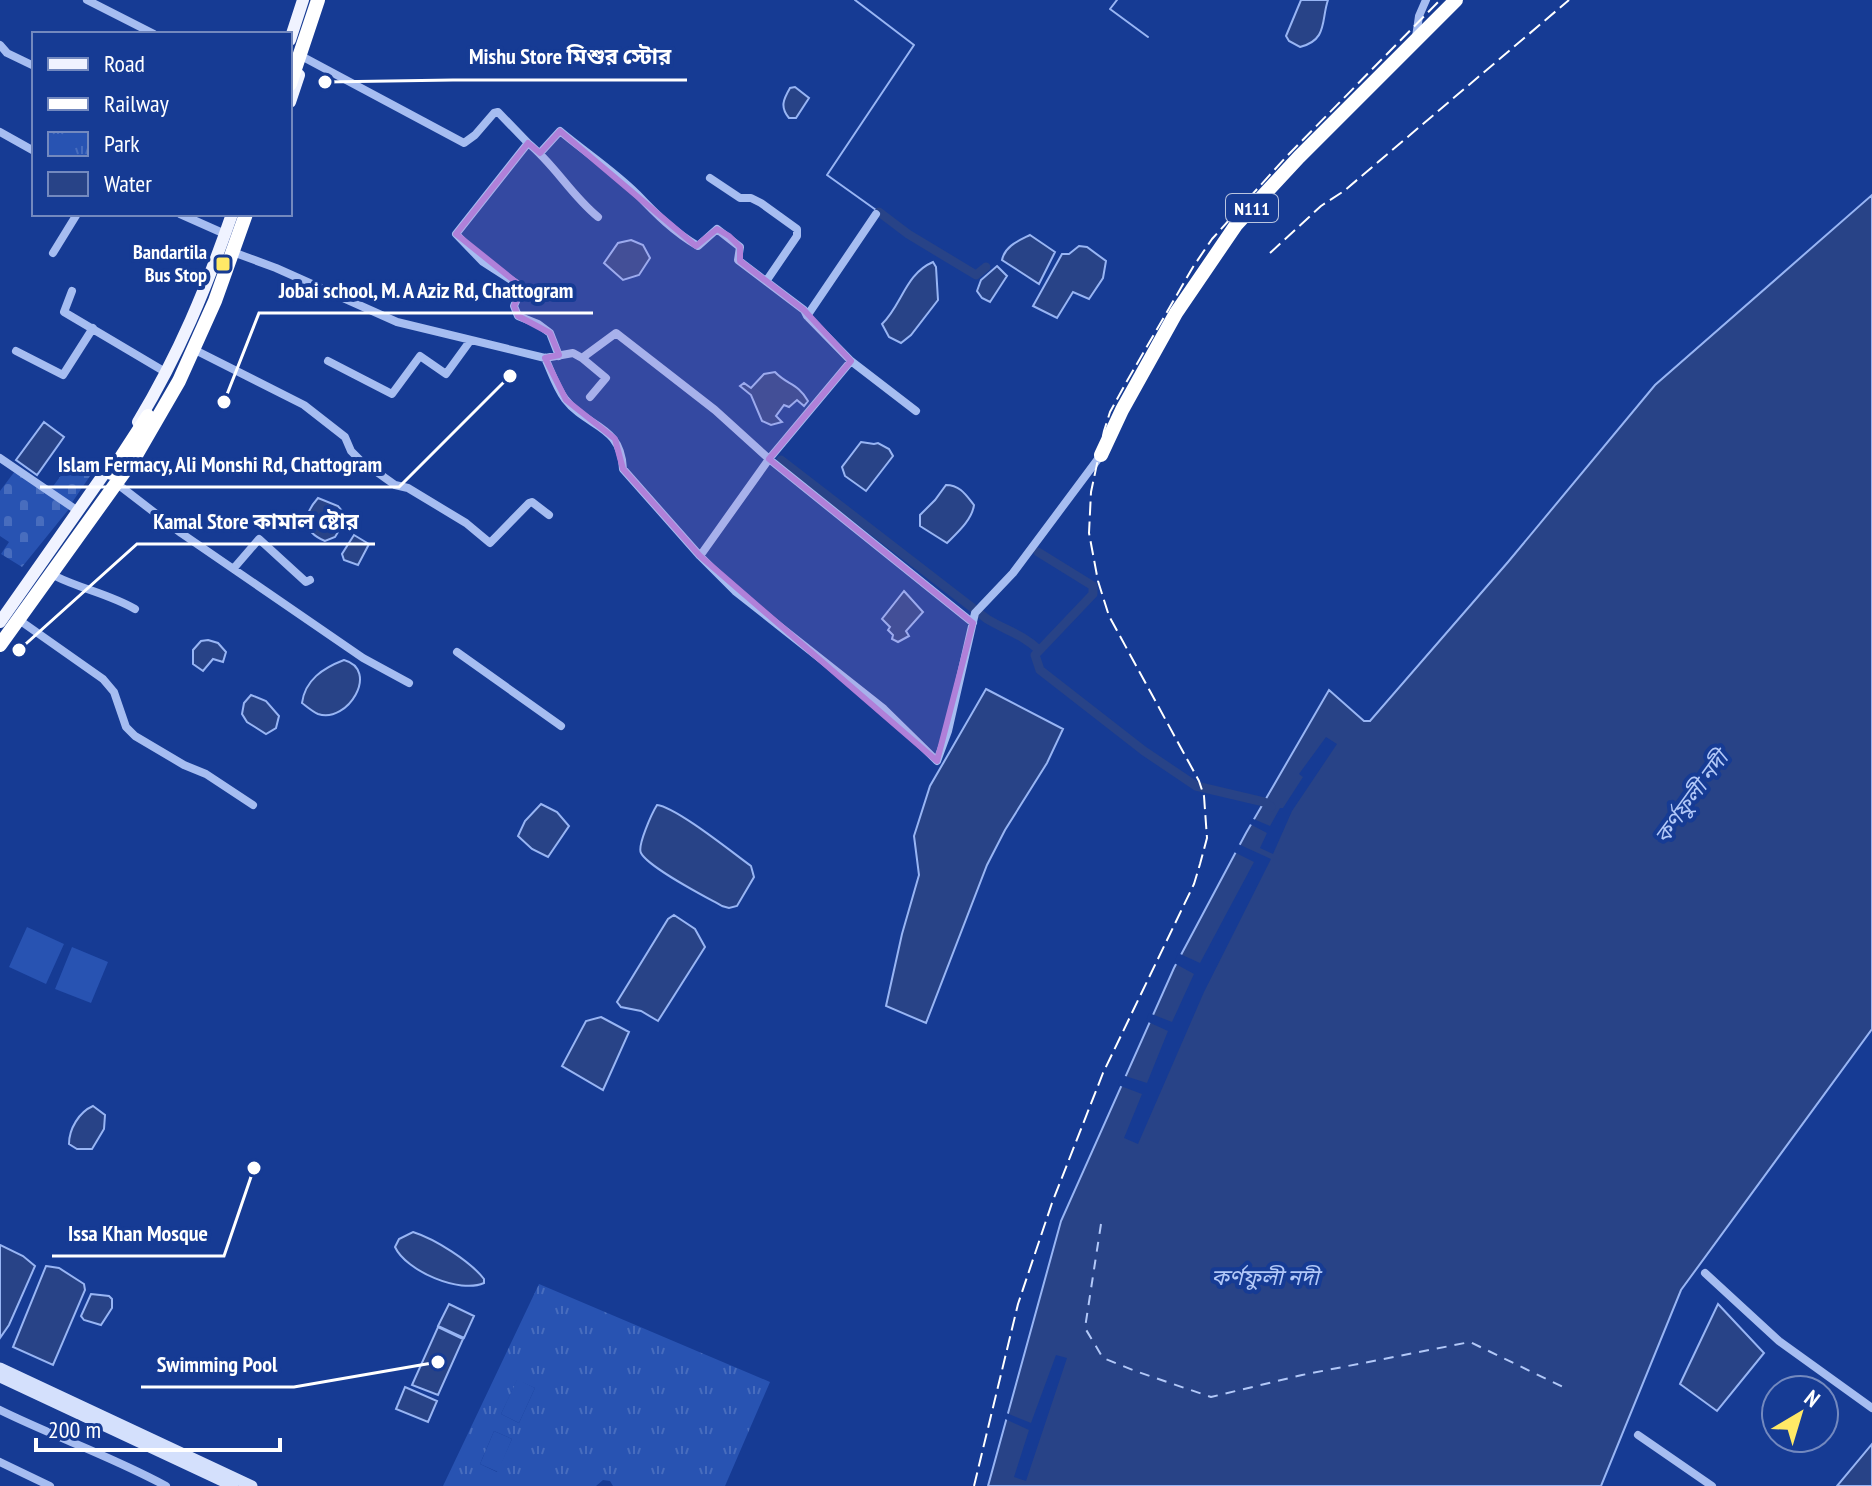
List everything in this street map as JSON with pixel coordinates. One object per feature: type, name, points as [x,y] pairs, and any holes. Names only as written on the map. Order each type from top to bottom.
[{"type":"highway","points":[[297,56],[306,0]]},
{"type":"highway","points":[[292,79],[321,0]]},
{"type":"highway","name":"N111","points":[[1101,455],[1170,324],[1236,225],[1456,0]]},
{"type":"highway","points":[[1,621],[126,452],[171,377],[208,297],[233,216]]},
{"type":"highway","points":[[0,645],[135,457],[172,394],[215,301],[245,216]]},
{"type":"main road","points":[[292,35],[306,0]]},
{"type":"main road","points":[[292,89],[297,56],[321,0]]},
{"type":"main road","points":[[1,621],[122,449],[168,373],[203,296],[233,216]]},
{"type":"main road","points":[[0,653],[120,486],[183,383],[199,352],[251,216]]},
{"type":"main road","points":[[0,1368],[252,1486]]},
{"type":"main road","points":[[0,1377],[233,1486]]},
{"type":"street","points":[[87,0],[150,32]]},
{"type":"street","points":[[1416,38],[1419,16],[1426,0]]},
{"type":"street","points":[[0,45],[7,53],[32,65]]},
{"type":"street","points":[[297,56],[464,143],[498,112],[558,171],[571,193],[598,217]]},
{"type":"street","points":[[540,153],[560,131],[690,242],[698,246],[717,229],[740,247],[738,260],[804,310],[851,361],[916,411]]},
{"type":"street","points":[[0,132],[32,150]]},
{"type":"street","points":[[528,143],[456,234],[483,262],[522,287],[514,306],[518,316],[550,333],[559,356]]},
{"type":"street","points":[[710,178],[740,198],[751,198],[761,203],[797,229],[797,236],[767,280]]},
{"type":"street","points":[[807,316],[876,214]]},
{"type":"street","points":[[53,253],[76,216]]},
{"type":"street","points":[[184,216],[225,234]]},
{"type":"street","points":[[221,248],[397,322],[545,358],[573,353],[606,378],[590,397]]},
{"type":"street","points":[[72,291],[63,311],[168,373]]},
{"type":"street","points":[[16,351],[63,375],[93,328]]},
{"type":"street","points":[[582,358],[616,333],[715,410],[769,459],[975,615]]},
{"type":"street","points":[[328,361],[392,394],[420,356],[446,374],[470,341]]},
{"type":"street","points":[[199,352],[304,405],[345,437],[351,451],[360,460],[395,485],[406,487],[466,523],[491,543],[529,503],[532,502],[549,515]]},
{"type":"street","points":[[545,358],[566,400],[615,439],[622,452],[623,469],[700,556],[761,613],[884,709],[937,761],[948,731],[975,615],[1013,573],[1101,455]]},
{"type":"street","points":[[700,556],[769,459],[851,361]]},
{"type":"street","points":[[0,458],[78,511]]},
{"type":"street","points":[[120,486],[363,658],[409,683]]},
{"type":"street","points":[[234,568],[259,539],[306,582],[310,580]]},
{"type":"street","points":[[55,576],[74,586],[103,593],[135,609]]},
{"type":"street","points":[[22,622],[103,679],[114,692],[126,727],[135,736],[184,765],[206,774],[253,805]]},
{"type":"street","points":[[457,652],[561,726]]},
{"type":"street","points":[[1705,1273],[1779,1341],[1872,1408]]},
{"type":"street","points":[[0,1410],[131,1467],[166,1486]]},
{"type":"street","points":[[1638,1435],[1712,1486]]},
{"type":"street","points":[[0,1462],[50,1486]]},
{"type":"highlighted area","points":[[560,131],[696,246],[717,229],[729,236],[740,247],[740,261],[804,310],[851,361],[769,459],[973,623],[937,761],[700,556],[623,469],[615,439],[566,400],[545,358],[559,355],[550,333],[518,316],[514,306],[522,287],[456,234],[528,143],[540,153]]},
{"type":"green space","points":[[71,462],[90,476],[71,504],[51,489]]},
{"type":"green space","points":[[15,471],[69,509],[22,567],[1,554],[9,542],[0,536],[0,491]]},
{"type":"green space","points":[[27,927],[64,944],[46,984],[9,967]]},
{"type":"green space","points":[[72,947],[108,962],[91,1003],[55,989]]},
{"type":"green space","points":[[539,1284],[770,1382],[725,1486],[613,1486],[610,1481],[603,1480],[596,1486],[443,1486]],"holes":[[[517,1380],[535,1388],[519,1423],[501,1414]],[[494,1431],[512,1439],[497,1472],[480,1464]]]},
{"type":"green space","points":[[517,1379],[535,1388],[519,1423],[501,1414]]},
{"type":"green space","points":[[494,1431],[512,1439],[498,1472],[480,1464]]},
{"type":"water","points":[[1301,0],[1328,0],[1319,34],[1315,40],[1300,47],[1286,36]]},
{"type":"water","points":[[795,87],[809,98],[796,118],[789,118],[784,103],[790,88]]},
{"type":"water","name":"কর্ণফুলী নদী","points":[[1872,195],[1872,1029],[1681,1290],[1601,1486],[988,1486],[1061,1221],[1174,968],[1246,833],[1329,690],[1364,721],[1370,721],[1655,385]]},
{"type":"water","points":[[1030,235],[1055,252],[1039,284],[1002,260],[1009,248]]},
{"type":"water","points":[[631,240],[643,245],[650,258],[639,275],[623,280],[604,263],[618,243]]},
{"type":"water","points":[[1079,246],[1087,247],[1106,261],[1103,278],[1089,299],[1073,292],[1057,318],[1033,306],[1062,254],[1069,254]]},
{"type":"water","points":[[933,262],[938,300],[901,343],[889,337],[882,324],[916,274]]},
{"type":"water","points":[[997,266],[1007,276],[990,302],[977,291],[981,280]]},
{"type":"water","points":[[775,372],[808,401],[804,406],[797,400],[789,407],[784,405],[776,416],[782,422],[771,425],[762,421],[751,395],[740,386],[744,383],[751,388],[764,374]]},
{"type":"water","points":[[44,422],[64,437],[37,475],[16,460]]},
{"type":"water","points":[[861,442],[878,443],[889,449],[893,456],[866,491],[845,476],[842,467]]},
{"type":"water","points":[[946,485],[959,489],[974,505],[967,521],[947,543],[920,526],[920,515]]},
{"type":"water","points":[[318,498],[338,506],[347,517],[335,537],[325,541],[312,532],[307,522],[309,510]]},
{"type":"water","points":[[354,535],[369,544],[358,565],[344,560],[342,554]]},
{"type":"water","points":[[904,591],[923,612],[906,631],[909,636],[898,642],[892,639],[893,635],[888,630],[890,627],[882,619]]},
{"type":"water","points":[[201,641],[218,643],[226,652],[223,662],[213,659],[203,671],[193,664],[193,650]]},
{"type":"water","points":[[344,660],[354,666],[359,674],[360,684],[349,704],[329,715],[318,714],[302,703],[311,681]]},
{"type":"water","points":[[986,689],[1063,729],[1047,763],[987,865],[926,1023],[886,1006],[919,875],[914,836],[930,786]]},
{"type":"water","points":[[251,695],[266,701],[279,716],[276,728],[266,734],[247,722],[242,714],[244,703]]},
{"type":"water","points":[[541,804],[557,812],[569,826],[548,857],[532,849],[518,836],[525,821]]},
{"type":"water","points":[[657,805],[690,822],[751,866],[754,877],[737,906],[722,906],[678,882],[641,853],[643,837]]},
{"type":"water","points":[[674,915],[695,929],[705,947],[658,1021],[641,1011],[621,1007],[617,1002],[668,919]]},
{"type":"water","points":[[601,1017],[629,1032],[603,1090],[562,1066],[586,1021]]},
{"type":"water","points":[[93,1106],[105,1115],[104,1129],[92,1149],[77,1149],[69,1144],[71,1133],[79,1117]]},
{"type":"water","points":[[413,1232],[452,1251],[478,1272],[484,1283],[474,1286],[448,1283],[410,1264],[395,1247],[399,1239]]},
{"type":"water","points":[[0,1245],[23,1256],[35,1266],[9,1325],[0,1338]]},
{"type":"water","points":[[46,1266],[59,1268],[84,1284],[85,1290],[53,1365],[13,1347]]},
{"type":"water","points":[[91,1294],[112,1299],[112,1308],[101,1325],[84,1320],[81,1316]]},
{"type":"water","points":[[449,1304],[474,1316],[464,1338],[438,1326]]},
{"type":"water","points":[[1718,1304],[1764,1353],[1717,1411],[1680,1384]]},
{"type":"water","points":[[438,1327],[463,1339],[438,1395],[412,1385]]},
{"type":"water","points":[[405,1387],[437,1401],[428,1422],[396,1409]]},
{"type":"water","points":[[1872,1444],[1872,1486],[1837,1486]]},
{"type":"pier","points":[[1326,737],[1337,744],[1292,811],[1273,854],[1260,848],[1267,833],[1248,823],[1251,818],[1270,826],[1303,777],[1299,774]]},
{"type":"pier","points":[[1236,843],[1271,859],[1204,992],[1138,1144],[1124,1138],[1142,1094],[1118,1085],[1122,1075],[1147,1083],[1168,1031],[1146,1021],[1149,1013],[1172,1022],[1194,974],[1174,963],[1178,953],[1200,963],[1254,862],[1232,851]]},
{"type":"pier","points":[[1056,1355],[1067,1358],[1026,1481],[1014,1477],[1029,1430],[1003,1418],[1004,1412],[1031,1423]]},
{"type":"waterway","points":[[855,0],[914,45],[827,175],[876,210]]},
{"type":"waterway","points":[[1117,0],[1110,9],[1148,37]]},
{"type":"waterway","points":[[879,212],[908,234],[976,275],[986,267]]},
{"type":"waterway","points":[[781,460],[987,619],[1021,636],[1039,650]]},
{"type":"waterway","points":[[1038,552],[1093,586],[1093,594],[1035,655],[1040,670],[1144,751],[1196,786],[1264,802],[1271,807]]},
{"type":"ferry route","points":[[1101,1224],[1085,1328],[1103,1358],[1138,1372],[1211,1397],[1302,1375],[1470,1342],[1563,1387]]},
{"type":"railway","points":[[974,1486],[1018,1304],[1052,1203],[1103,1073],[1194,884],[1207,838],[1204,796],[1199,781],[1109,616],[1098,581],[1089,533],[1091,492],[1104,431],[1110,412],[1127,381],[1212,239],[1286,157],[1440,0]]},
{"type":"railway","points":[[1270,253],[1321,206],[1344,191],[1569,0]]},
{"type":"place","name":"Mishu Store মিশুর স্টোর","points":[[325,82]]},
{"type":"place","name":"Bandartila Bus Stop","points":[[223,264]]},
{"type":"place","name":"Islam Fermacy, Ali Monshi Rd, Chattogram","points":[[510,376]]},
{"type":"place","name":"Jobai school, M. A Aziz Rd, Chattogram","points":[[224,402]]},
{"type":"place","name":"Kamal Store কামাল ষ্টোর","points":[[19,650]]},
{"type":"place","name":"Issa Khan Mosque","points":[[254,1168]]},
{"type":"place","name":"Swimming Pool","points":[[438,1362]]}]
